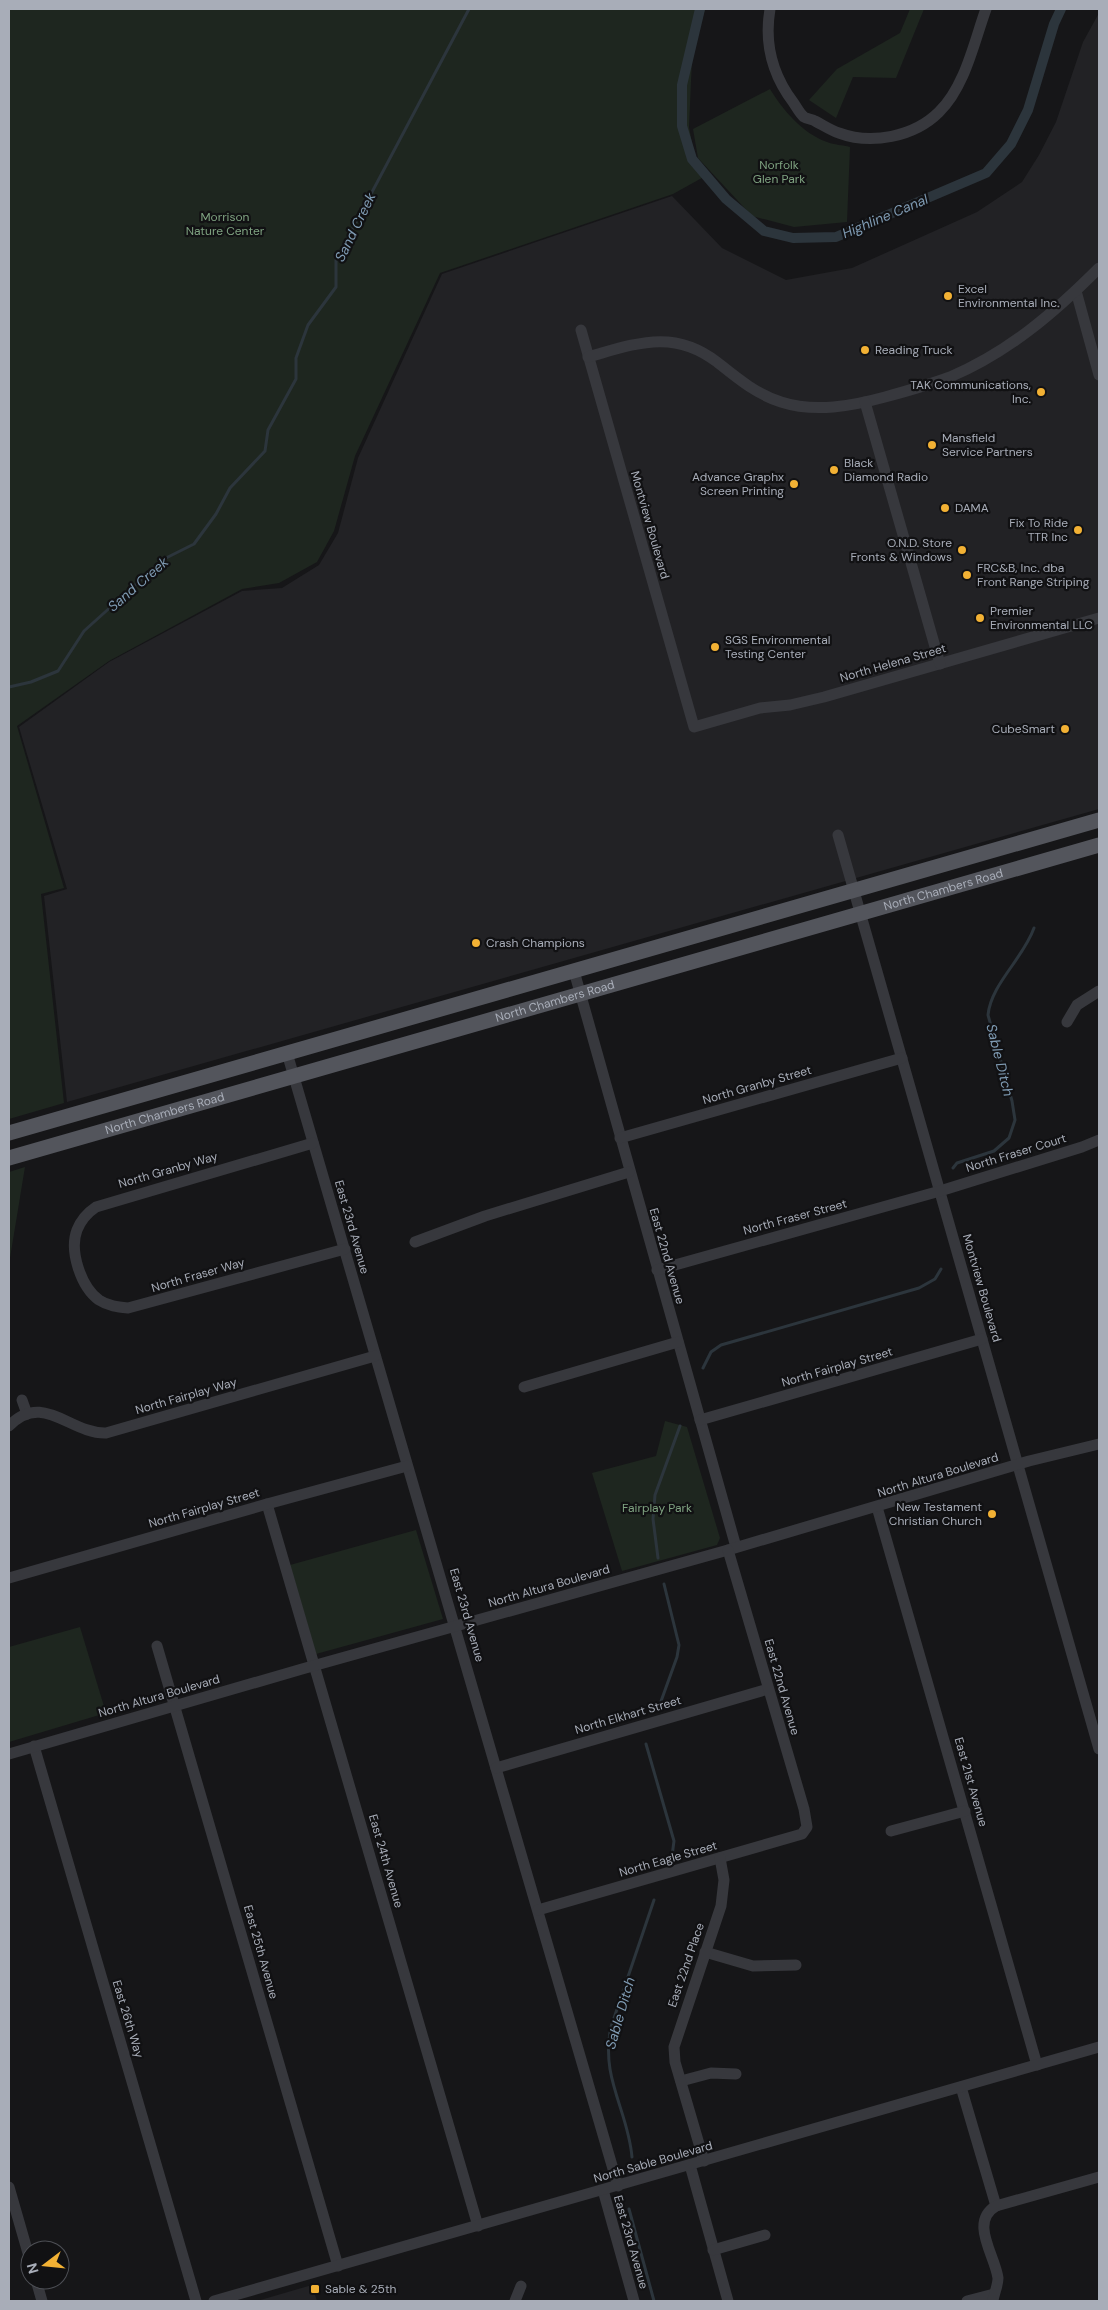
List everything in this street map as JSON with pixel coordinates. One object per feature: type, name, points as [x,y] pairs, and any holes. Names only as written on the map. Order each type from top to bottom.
[{"type":"main road","name":"North Chambers Road","points":[[9,1133],[1099,820]]},
{"type":"main road","name":"North Chambers Road","points":[[9,1158],[1099,845]]},
{"type":"street","points":[[770,9],[768,44],[774,70],[785,91],[804,117],[839,133],[880,138],[898,135],[915,129],[934,117],[952,96],[986,9]]},
{"type":"street","points":[[588,357],[636,343],[656,340],[673,341],[702,352],[743,383],[761,394],[782,402],[818,407],[865,402],[927,385],[991,357],[1036,327],[1076,292],[1099,268]]},
{"type":"street","points":[[1076,292],[1099,375]]},
{"type":"street","name":"Montview Boulevard","points":[[581,330],[694,726]]},
{"type":"street","points":[[865,402],[940,664]]},
{"type":"street","name":"North Helena Street","points":[[694,726],[760,708],[790,705],[820,698],[1099,618]]},
{"type":"street","name":"Montview Boulevard","points":[[838,835],[1099,1745]]},
{"type":"street","name":"East 22nd Avenue","points":[[574,972],[700,1420],[768,1689],[804,1809],[807,1823],[804,1832]]},
{"type":"street","points":[[1066,1022],[1077,1004],[1099,991]]},
{"type":"street","name":"East 23rd Avenue","points":[[287,1053],[618,2186]]},
{"type":"street","name":"North Granby Street","points":[[620,1138],[902,1058]]},
{"type":"street","name":"North Fraser Court","points":[[940,1191],[1099,1140]]},
{"type":"street","name":"North Granby Way","points":[[78,1266],[75,1252],[76,1233],[84,1217],[96,1206],[313,1143]]},
{"type":"street","points":[[415,1242],[485,1216],[629,1172]]},
{"type":"street","name":"North Fraser Street","points":[[657,1270],[940,1191]]},
{"type":"street","name":"North Fraser Way","points":[[78,1266],[84,1283],[95,1297],[105,1303],[128,1308],[345,1249]]},
{"type":"street","name":"North Fairplay Street","points":[[700,1420],[982,1339]]},
{"type":"street","points":[[524,1387],[678,1342]]},
{"type":"street","name":"North Fairplay Way","points":[[27,1414],[50,1413],[87,1431],[106,1433],[375,1356]]},
{"type":"street","points":[[9,1426],[15,1420],[27,1414],[22,1400]]},
{"type":"street","name":"North Altura Boulevard","points":[[9,1754],[732,1549],[1018,1465],[1098,1447]]},
{"type":"street","name":"North Fairplay Street","points":[[9,1578],[266,1504],[407,1466]]},
{"type":"street","name":"East 24th Avenue","points":[[266,1504],[478,2226]]},
{"type":"street","name":"East 21st Avenue","points":[[877,1507],[1037,2065]]},
{"type":"street","name":"East 25th Avenue","points":[[157,1646],[338,2266]]},
{"type":"street","name":"North Elkhart Street","points":[[496,1768],[768,1689]]},
{"type":"street","name":"East 26th Way","points":[[34,1746],[196,2301]]},
{"type":"street","points":[[891,1831],[965,1811]]},
{"type":"street","name":"North Eagle Street","points":[[538,1910],[804,1832]]},
{"type":"street","name":"East 22nd Place","points":[[704,2161],[676,2062],[674,2047],[724,1893],[720,1858]]},
{"type":"street","points":[[705,1952],[753,1966],[796,1966]]},
{"type":"street","name":"North Sable Boulevard","points":[[214,2301],[1099,2047]]},
{"type":"street","points":[[681,2081],[711,2073],[736,2074]]},
{"type":"street","points":[[961,2087],[996,2206]]},
{"type":"street","points":[[690,2165],[728,2301]]},
{"type":"street","points":[[967,2301],[993,2298],[998,2278],[983,2227],[987,2213],[996,2206],[1099,2177]]},
{"type":"street","points":[[9,2188],[24,2240]]},
{"type":"street","name":"East 23rd Avenue","points":[[603,2190],[634,2301]]},
{"type":"street","points":[[713,2250],[765,2235]]},
{"type":"street","points":[[515,2301],[521,2286]]},
{"type":"shaded area","points":[[1099,13],[1099,809],[67,1102],[44,896],[67,889],[19,727],[109,662],[242,591],[282,588],[319,565],[338,533],[358,458],[442,274],[672,196],[722,248],[786,280],[852,268],[977,212],[1022,182],[1056,122],[1083,42]]},
{"type":"shaded area","points":[[312,2285],[317,2301],[257,2301]]},
{"type":"green space","name":"Morrison Nature Center","points":[[9,9],[705,9],[692,59],[689,127],[695,159],[709,174],[673,194],[440,273],[355,456],[334,531],[317,562],[279,583],[242,589],[109,661],[17,726],[64,888],[41,894],[64,1103],[9,1119]]},
{"type":"green space","points":[[910,9],[924,9],[896,78],[853,77],[836,118],[809,100],[837,69],[900,33]]},
{"type":"green space","name":"Norfolk Glen Park","points":[[770,89],[787,113],[809,133],[830,143],[850,147],[847,222],[794,227],[752,216],[698,158],[693,129]]},
{"type":"green space","points":[[25,1167],[9,1264],[9,1172]]},
{"type":"green space","name":"Fairplay Park","points":[[665,1421],[687,1427],[720,1538],[717,1545],[622,1571],[592,1473],[656,1456]]},
{"type":"green space","points":[[416,1530],[443,1619],[316,1654],[290,1565]]},
{"type":"green space","points":[[80,1627],[106,1713],[9,1742],[9,1647]]},
{"type":"waterway","name":"Sand Creek","points":[[9,687],[31,682],[58,671],[84,631],[164,559],[194,544],[216,514],[230,488],[265,451],[268,430],[296,379],[296,358],[308,325],[336,287],[336,260],[469,9]]},
{"type":"waterway","name":"Highline Canal","points":[[700,9],[682,85],[682,126],[692,159],[726,199],[764,231],[793,238],[836,237],[986,173],[1011,144],[1028,110],[1054,24],[1061,9]]},
{"type":"waterway","name":"Sable Ditch","points":[[953,1168],[957,1163],[994,1151],[1009,1138],[1015,1120],[1012,1101],[988,1015],[995,993],[1023,950],[1034,928]]},
{"type":"waterway","name":"Sable Ditch","points":[[703,1368],[711,1352],[721,1345],[919,1288],[935,1279],[941,1269]]},
{"type":"waterway","name":"Sable Ditch","points":[[658,1558],[653,1519],[655,1495],[680,1426]]},
{"type":"waterway","name":"Sable Ditch","points":[[660,1704],[677,1657],[679,1645],[664,1584]]},
{"type":"waterway","name":"Sable Ditch","points":[[646,1744],[674,1841],[672,1856]]},
{"type":"waterway","name":"Sable Ditch","points":[[632,2157],[612,2078],[609,2062],[609,2045],[611,2027],[654,1900]]},
{"type":"waterway","name":"Sable Ditch","points":[[629,2209],[654,2301]]},
{"type":"place","name":"Excel Environmental Inc.","points":[[948,296]]},
{"type":"place","name":"Reading Truck","points":[[865,350]]},
{"type":"place","name":"TAK Communications, Inc.","points":[[1041,392]]},
{"type":"place","name":"Mansfield Service Partners","points":[[932,445]]},
{"type":"place","name":"Black Diamond Radio","points":[[834,470]]},
{"type":"place","name":"Advance Graphx Screen Printing","points":[[794,484]]},
{"type":"place","name":"DAMA","points":[[945,508]]},
{"type":"place","name":"Fix To Ride TTR Inc","points":[[1078,530]]},
{"type":"place","name":"O.N.D. Store Fronts & Windows","points":[[962,550]]},
{"type":"place","name":"FRC&B, Inc. dba Front Range Striping","points":[[967,575]]},
{"type":"place","name":"Premier Environmental LLC","points":[[980,618]]},
{"type":"place","name":"SGS Environmental Testing Center","points":[[715,647]]},
{"type":"place","name":"CubeSmart","points":[[1065,729]]},
{"type":"place","name":"Crash Champions","points":[[476,943]]},
{"type":"place","name":"New Testament Christian Church","points":[[992,1514]]},
{"type":"place","name":"Sable & 25th","points":[[315,2289]]}]
